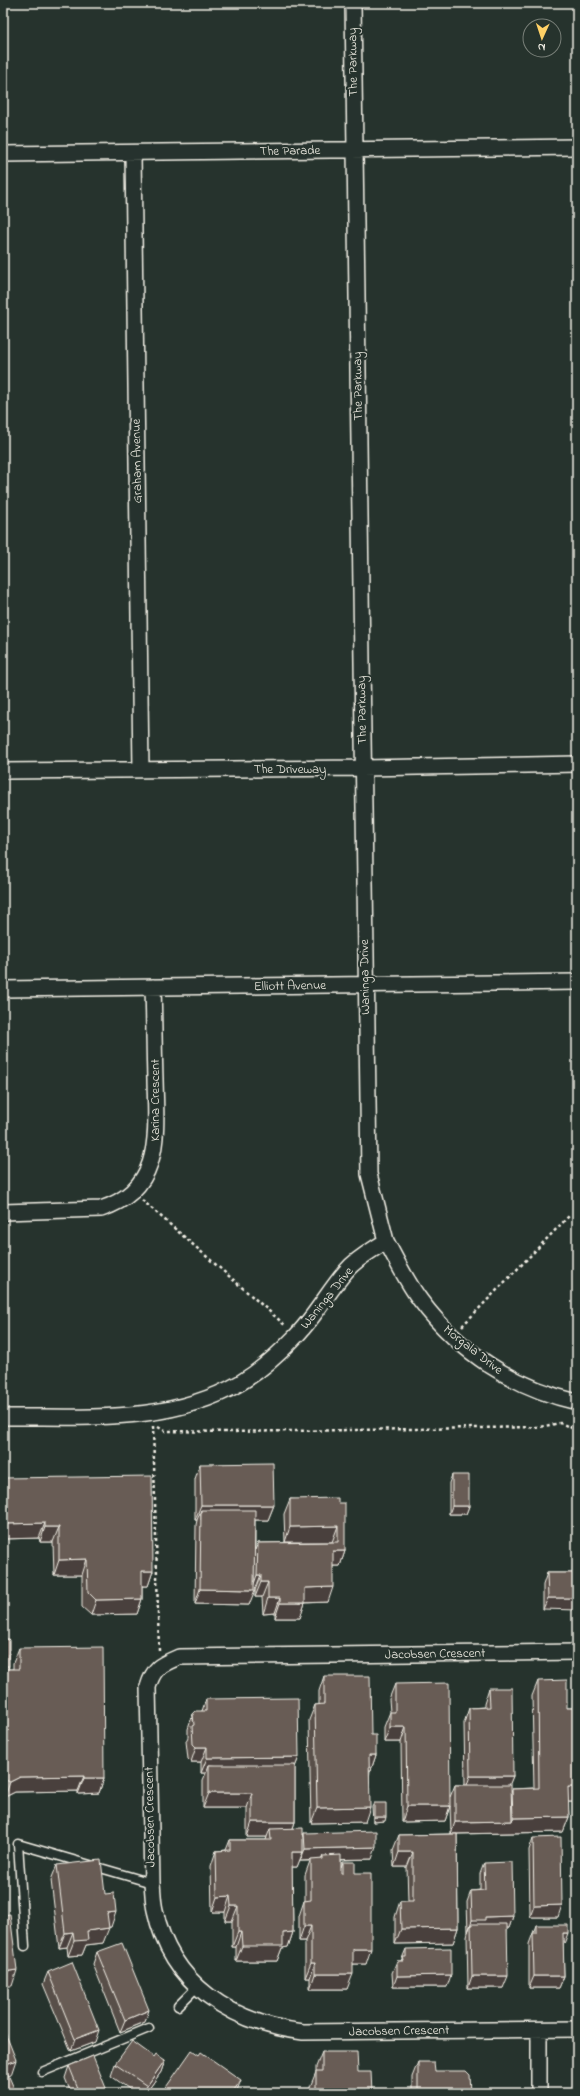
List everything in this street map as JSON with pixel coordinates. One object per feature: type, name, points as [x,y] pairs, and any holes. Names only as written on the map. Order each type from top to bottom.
[{"type":"street","name":"The Parkway","points":[[353,3],[363,768]]},
{"type":"street","name":"The Parade","points":[[3,154],[355,151],[577,147]]},
{"type":"street","name":"Graham Avenue","points":[[133,153],[141,770]]},
{"type":"street","name":"The Driveway","points":[[3,771],[363,768],[577,764]]},
{"type":"street","name":"Waninga Drive","points":[[3,1417],[122,1416],[152,1413],[197,1402],[240,1383],[297,1335],[348,1268],[386,1241],[369,1174],[365,985],[363,768]]},
{"type":"street","name":"Elliott Avenue","points":[[3,989],[577,982]]},
{"type":"street","name":"Karina Crescent","points":[[3,1212],[101,1209],[116,1204],[133,1191],[141,1182],[155,1148],[153,987]]},
{"type":"street","name":"Morgala Drive","points":[[386,1241],[420,1301],[458,1342],[496,1370],[518,1382],[577,1402]]},
{"type":"street","name":"Jacobsen Crescent","points":[[577,1652],[179,1657],[159,1666],[152,1673],[148,1687],[152,1883],[154,1910],[170,1950],[188,1978],[218,2004],[238,2015],[260,2024],[303,2032],[577,2029]]},
{"type":"street","points":[[539,2030],[539,2093]]},
{"type":"lane","points":[[25,1946],[18,1844],[152,1883]]},
{"type":"lane","points":[[178,2006],[197,1987]]},
{"type":"lane","points":[[42,2072],[149,2028]]},
{"type":"path","points":[[133,1191],[297,1335]]},
{"type":"path","points":[[461,1327],[570,1215]]},
{"type":"path","points":[[159,1666],[153,1423],[165,1431],[229,1432],[540,1427],[560,1423],[577,1430]]},
{"type":"building","points":[[273,1463],[274,1505],[201,1505],[200,1464]]},
{"type":"building","points":[[452,1475],[469,1475],[469,1506],[452,1506]]},
{"type":"building","points":[[152,1476],[153,1571],[142,1571],[142,1599],[96,1600],[88,1592],[87,1559],[59,1560],[59,1527],[45,1527],[45,1523],[3,1524],[3,1478]]},
{"type":"building","points":[[338,1498],[338,1503],[345,1503],[345,1551],[333,1551],[333,1587],[305,1588],[305,1603],[280,1603],[280,1598],[268,1598],[268,1582],[261,1582],[261,1575],[257,1575],[258,1543],[338,1542],[338,1526],[290,1527],[290,1499]]},
{"type":"building","points":[[201,1510],[255,1510],[254,1590],[200,1589]]},
{"type":"building","points":[[547,1573],[577,1573],[577,1598],[548,1598]]},
{"type":"building","points":[[3,1639],[9,1639],[9,1666],[3,1666]]},
{"type":"building","points":[[103,1647],[104,1778],[84,1778],[84,1776],[20,1777],[10,1782],[3,1779],[3,1669],[19,1669],[19,1648]]},
{"type":"building","points":[[324,1676],[370,1676],[371,1735],[376,1735],[376,1755],[369,1755],[370,1807],[317,1808],[315,1705],[324,1704]]},
{"type":"building","points":[[567,1680],[567,1708],[577,1708],[577,1787],[568,1787],[569,1817],[513,1818],[512,1789],[539,1788],[538,1681]]},
{"type":"building","points":[[449,1683],[450,1806],[407,1806],[406,1727],[390,1727],[390,1712],[395,1712],[395,1684]]},
{"type":"building","points":[[489,1688],[512,1688],[513,1776],[470,1776],[469,1708],[490,1707]]},
{"type":"building","points":[[298,1698],[299,1757],[207,1758],[207,1747],[196,1747],[193,1744],[193,1714],[196,1711],[206,1711],[206,1699]]},
{"type":"building","points":[[209,1765],[295,1765],[295,1822],[252,1822],[252,1793],[209,1793]]},
{"type":"building","points":[[455,1785],[511,1785],[512,1821],[455,1822]]},
{"type":"building","points":[[374,1803],[386,1803],[386,1817],[374,1817]]},
{"type":"building","points":[[303,1828],[303,1852],[292,1852],[293,1932],[283,1933],[283,1946],[242,1946],[241,1932],[238,1932],[238,1906],[231,1906],[230,1896],[217,1897],[216,1851],[230,1850],[230,1840],[271,1840],[270,1829]]},
{"type":"building","points":[[376,1831],[376,1847],[305,1849],[304,1833]]},
{"type":"building","points":[[457,1834],[458,1928],[401,1929],[400,1901],[413,1901],[413,1852],[399,1852],[399,1835]]},
{"type":"building","points":[[561,1837],[562,1905],[534,1906],[533,1838]]},
{"type":"building","points":[[3,1849],[5,1865],[3,1865]]},
{"type":"building","points":[[341,1855],[341,1873],[343,1873],[343,1862],[355,1862],[355,1873],[371,1873],[371,1949],[353,1949],[353,1974],[315,1974],[315,1963],[311,1963],[311,1926],[304,1926],[304,1901],[311,1900],[311,1860],[323,1859],[323,1856]]},
{"type":"building","points":[[101,1860],[105,1894],[114,1893],[116,1912],[107,1913],[109,1928],[87,1931],[88,1940],[74,1941],[73,1932],[65,1933],[57,1865]]},
{"type":"building","points":[[512,1862],[513,1916],[485,1917],[485,1920],[472,1920],[471,1891],[485,1890],[484,1863]]},
{"type":"building","points":[[10,1914],[17,1970],[3,1972],[3,1915]]},
{"type":"building","points":[[471,1924],[507,1924],[508,1976],[472,1976]]},
{"type":"building","points":[[536,1925],[568,1925],[568,1933],[563,1933],[564,1976],[534,1976],[533,1933],[536,1933]]},
{"type":"building","points":[[122,1943],[149,2010],[125,2020],[97,1952]]},
{"type":"building","points":[[451,1948],[451,1975],[397,1976],[397,1961],[404,1961],[403,1957],[406,1957],[406,1949]]},
{"type":"building","points":[[72,1962],[99,2030],[75,2039],[48,1972]]},
{"type":"building","points":[[3,2027],[16,2060],[4,2065],[16,2093],[3,2093]]},
{"type":"building","points":[[132,2041],[154,2057],[156,2054],[165,2060],[147,2086],[115,2064]]},
{"type":"building","points":[[192,2050],[199,2055],[201,2052],[241,2080],[232,2093],[162,2093]]},
{"type":"building","points":[[322,2052],[357,2052],[358,2072],[371,2072],[372,2093],[316,2093],[316,2072],[322,2072]]},
{"type":"building","points":[[93,2056],[108,2093],[80,2093],[69,2066]]},
{"type":"building","points":[[418,2062],[434,2062],[435,2071],[466,2071],[470,2075],[471,2093],[418,2093]]}]
